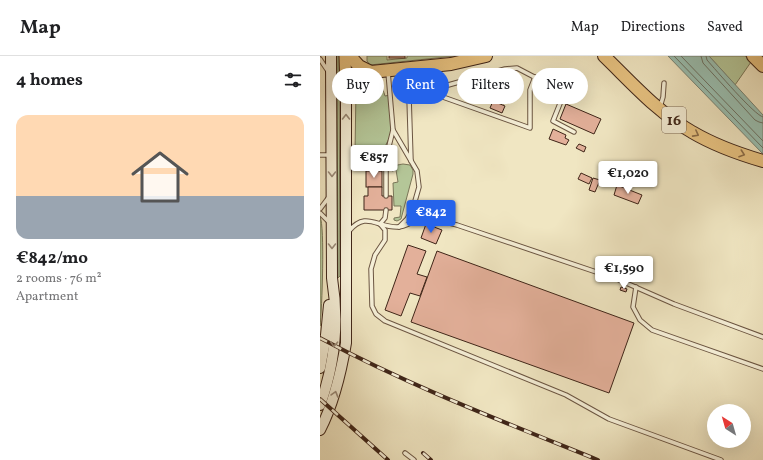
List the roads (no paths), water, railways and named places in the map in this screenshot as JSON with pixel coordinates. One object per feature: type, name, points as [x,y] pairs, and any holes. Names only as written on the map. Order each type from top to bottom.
[{"type":"highway","points":[[350,56],[359,66],[363,68]]},
{"type":"highway","points":[[384,71],[452,64],[486,56]]},
{"type":"highway","name":"16","points":[[604,56],[659,108],[692,132],[721,146],[763,161]]},
{"type":"main road","points":[[346,56],[346,68]]},
{"type":"street","points":[[331,56],[332,78]]},
{"type":"street","points":[[320,405],[331,371],[334,351],[334,291],[332,278],[332,104]]},
{"type":"street","points":[[320,430],[332,403],[340,375],[346,343],[346,104]]},
{"type":"street","points":[[320,368],[326,335],[329,290],[332,278]]},
{"type":"lane","points":[[320,59],[332,78]]},
{"type":"lane","points":[[449,85],[517,68],[532,76]]},
{"type":"lane","points":[[386,196],[386,158],[393,130],[387,71]]},
{"type":"lane","points":[[659,108],[663,97],[664,83]]},
{"type":"lane","points":[[449,99],[530,128],[530,90],[532,85]]},
{"type":"lane","points":[[409,104],[411,160]]},
{"type":"lane","points":[[560,104],[553,121],[574,132]]},
{"type":"lane","points":[[393,130],[417,171],[419,187],[408,219],[398,227]]},
{"type":"lane","points":[[320,155],[332,155]]},
{"type":"lane","points":[[363,158],[386,158]]},
{"type":"lane","points":[[320,209],[332,193]]},
{"type":"lane","points":[[380,224],[385,218],[386,210]]},
{"type":"lane","points":[[320,213],[332,226]]},
{"type":"lane","points":[[345,234],[353,225],[360,221],[398,227],[409,225],[421,218],[439,220],[617,279],[674,304],[763,337]]},
{"type":"lane","points":[[380,224],[385,230],[385,240],[375,255],[371,269],[372,306],[376,314],[385,321],[566,395],[608,419],[721,460]]},
{"type":"lane","points":[[636,287],[633,307],[640,320],[652,330],[763,369]]},
{"type":"lane","points":[[405,453],[414,460]]},
{"type":"water","points":[[668,56],[709,56],[763,115],[763,154]]},
{"type":"railway","points":[[320,338],[423,388],[598,460]]},
{"type":"railway","points":[[320,399],[388,460]]},
{"type":"railway","points":[[423,453],[431,460]]}]
